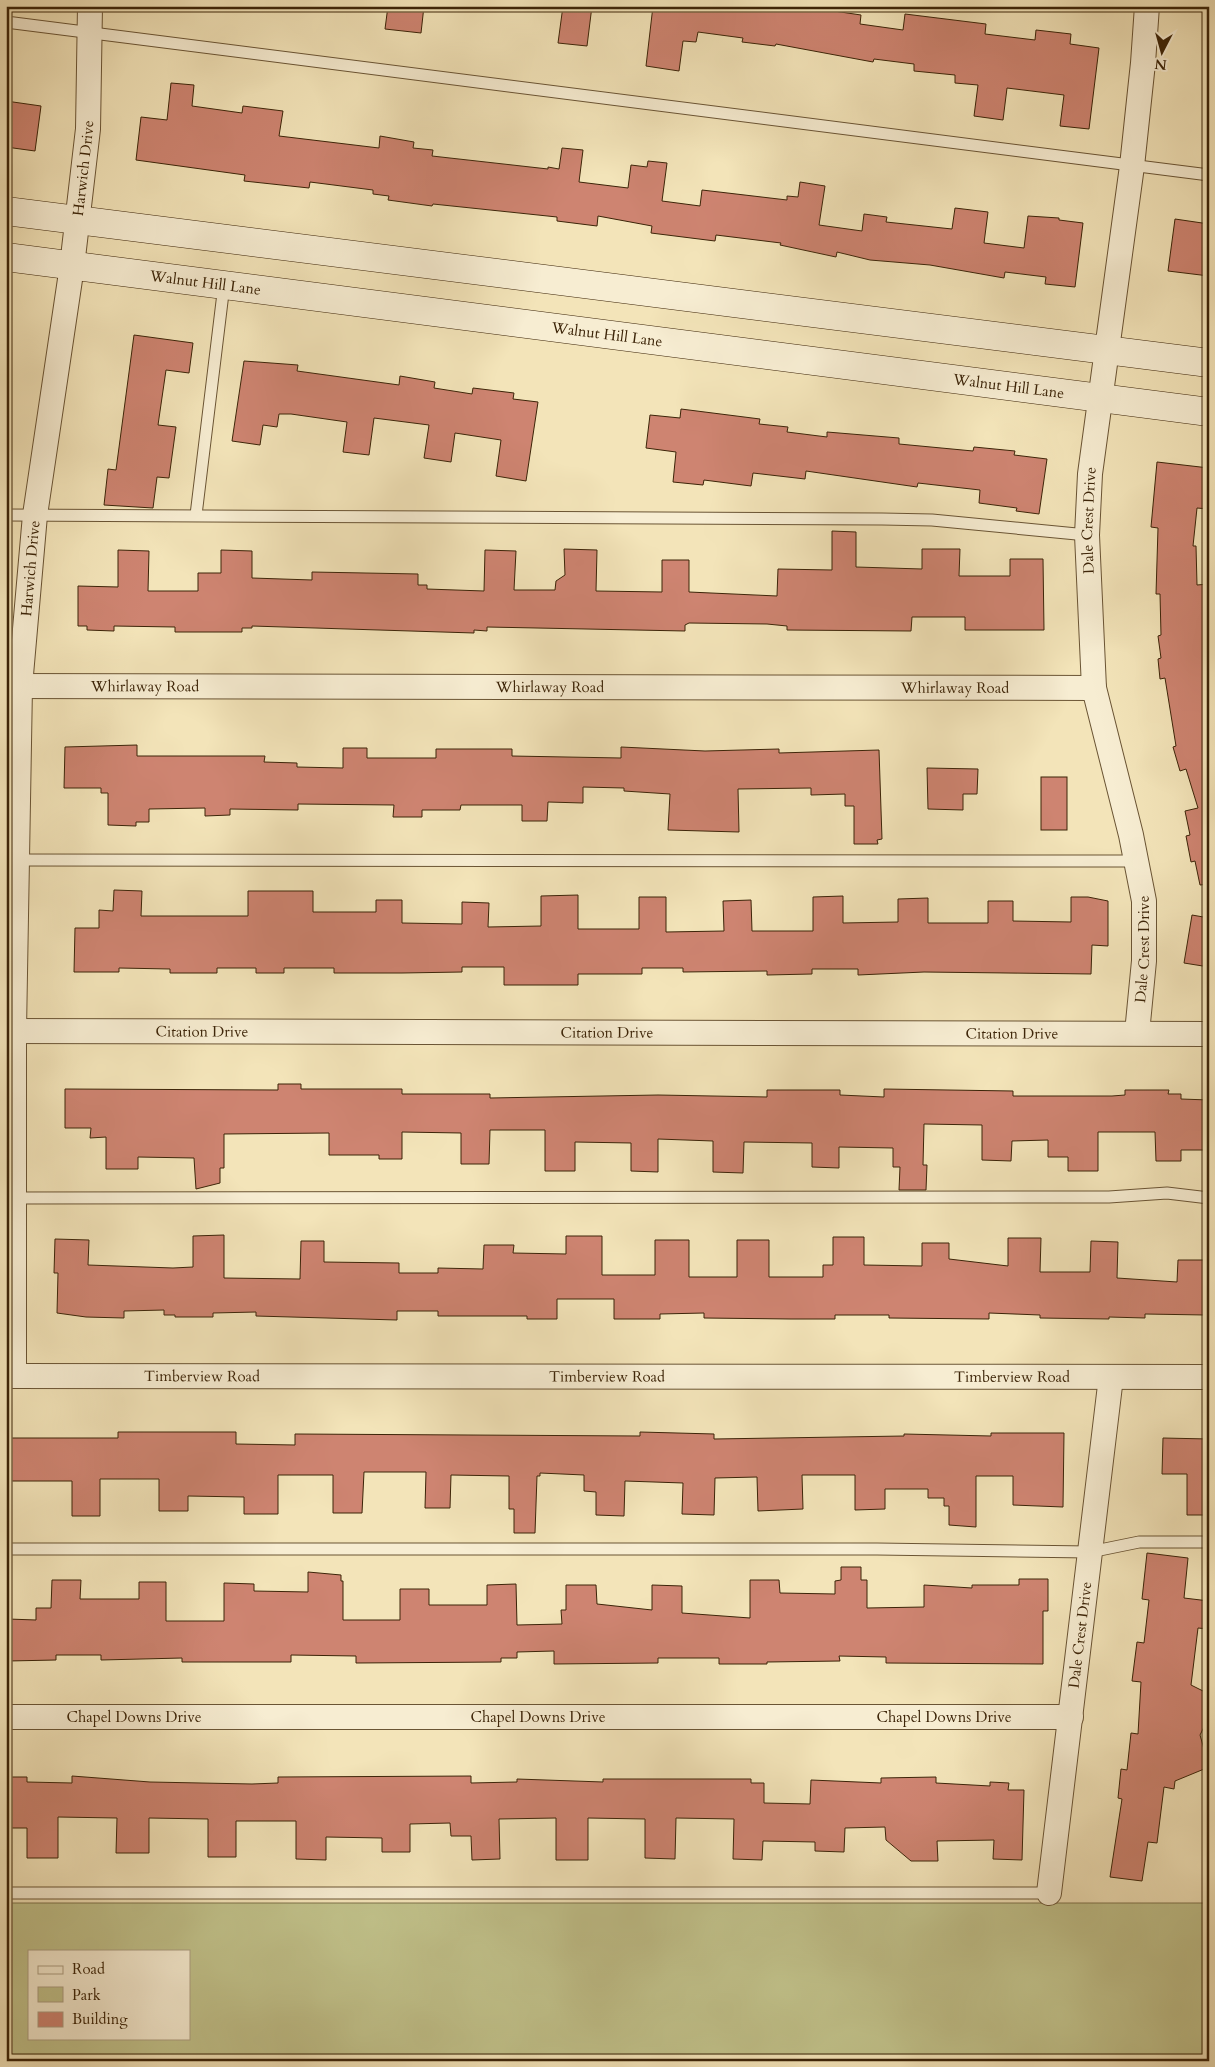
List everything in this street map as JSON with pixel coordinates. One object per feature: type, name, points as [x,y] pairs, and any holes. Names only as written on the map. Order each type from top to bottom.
[{"type":"main road","points":[[6,211],[1209,363]]},
{"type":"main road","name":"Walnut Hill Lane","points":[[6,257],[1209,412]]},
{"type":"street","name":"Harwich Drive","points":[[10,1376],[13,686],[78,220],[88,129],[90,6]]},
{"type":"street","name":"Dale Crest Drive","points":[[1138,1033],[1144,961],[1144,901],[1094,688],[1087,535],[1090,474],[1132,166],[1147,6]]},
{"type":"street","name":"Whirlaway Road","points":[[13,686],[1094,688]]},
{"type":"street","name":"Citation Drive","points":[[10,1031],[1209,1034]]},
{"type":"street","name":"Timberview Road","points":[[10,1376],[1209,1377]]},
{"type":"street","name":"Dale Crest Drive","points":[[1049,1893],[1111,1377]]},
{"type":"street","name":"Chapel Downs Drive","points":[[6,1717],[1071,1717]]},
{"type":"lane","points":[[6,22],[1209,175]]},
{"type":"lane","points":[[196,515],[224,285]]},
{"type":"lane","points":[[6,515],[882,519],[932,520],[1087,535]]},
{"type":"lane","points":[[11,860],[1136,861]]},
{"type":"lane","points":[[10,1198],[1109,1198],[1167,1193],[1209,1198]]},
{"type":"lane","points":[[6,1549],[877,1549],[1090,1552],[1139,1542],[1209,1542]]},
{"type":"lane","points":[[6,1893],[1049,1893]]},
{"type":"green space","points":[[6,1903],[1209,1903],[1209,2061],[6,2061]]},
{"type":"building","points":[[388,6],[424,6],[421,33],[385,29]]},
{"type":"building","points":[[563,6],[592,6],[587,46],[558,43]]},
{"type":"building","points":[[653,6],[800,6],[861,15],[860,24],[903,30],[905,14],[986,24],[985,34],[1035,40],[1036,30],[1071,34],[1070,44],[1099,48],[1089,129],[1060,126],[1064,95],[1007,88],[1003,120],[974,116],[978,85],[955,83],[955,75],[914,71],[914,64],[874,59],[873,62],[776,44],[775,46],[742,42],[743,38],[698,32],[696,42],[683,41],[679,71],[646,66]]},
{"type":"building","points":[[171,83],[194,85],[192,106],[242,113],[243,106],[283,111],[279,136],[379,148],[380,136],[414,142],[413,148],[433,150],[432,156],[548,169],[548,167],[559,169],[562,148],[583,150],[579,182],[628,188],[631,165],[647,167],[648,161],[667,163],[662,201],[700,206],[702,190],[787,200],[787,196],[798,197],[800,182],[825,186],[819,225],[862,231],[864,214],[887,217],[886,222],[952,229],[955,208],[988,212],[984,243],[1024,248],[1028,216],[1059,218],[1059,220],[1083,223],[1075,287],[1045,284],[1046,277],[1005,272],[1004,278],[930,265],[870,260],[837,252],[836,257],[780,245],[781,243],[716,235],[715,241],[651,233],[652,226],[598,216],[597,226],[557,221],[557,217],[433,204],[432,206],[388,200],[389,196],[373,194],[373,190],[310,182],[309,188],[244,181],[245,175],[136,160],[141,117],[167,120]]},
{"type":"building","points":[[6,101],[41,106],[35,151],[6,147]]},
{"type":"building","points":[[1175,219],[1209,224],[1209,276],[1168,271]]},
{"type":"building","points":[[134,335],[193,343],[189,373],[166,370],[158,425],[176,427],[169,478],[157,477],[153,508],[104,505],[108,469],[116,470]]},
{"type":"building","points":[[244,361],[298,365],[297,371],[399,385],[400,376],[435,382],[434,388],[472,394],[473,388],[514,393],[513,399],[538,402],[526,481],[496,476],[501,440],[455,433],[451,462],[424,458],[429,425],[374,418],[369,455],[343,452],[347,422],[291,414],[279,414],[277,427],[263,425],[260,445],[232,441]]},
{"type":"building","points":[[681,409],[760,419],[759,424],[788,427],[787,432],[827,437],[827,432],[899,438],[899,444],[973,451],[974,447],[1015,451],[1014,455],[1047,459],[1039,514],[1016,511],[1017,508],[979,503],[980,490],[918,483],[917,487],[806,471],[805,479],[753,473],[751,486],[704,480],[703,485],[673,482],[676,452],[646,448],[650,415],[680,418]]},
{"type":"building","points":[[1157,462],[1209,468],[1209,509],[1197,508],[1193,546],[1196,546],[1197,585],[1209,584],[1209,884],[1200,885],[1195,861],[1191,862],[1186,836],[1190,835],[1185,811],[1198,808],[1186,769],[1180,771],[1173,747],[1176,746],[1165,678],[1160,679],[1158,659],[1161,658],[1158,636],[1161,635],[1160,594],[1156,594],[1158,528],[1151,527]]},
{"type":"building","points":[[832,531],[856,532],[856,567],[922,569],[922,549],[960,549],[959,576],[1010,576],[1010,559],[1043,559],[1044,630],[965,630],[965,617],[912,617],[911,631],[787,630],[787,626],[767,624],[689,623],[685,625],[685,631],[487,627],[487,631],[474,630],[474,633],[252,626],[252,628],[242,628],[242,632],[175,632],[175,627],[114,626],[114,631],[87,630],[87,626],[78,626],[78,586],[118,587],[118,550],[149,551],[148,591],[198,591],[198,573],[221,573],[221,550],[252,551],[252,578],[312,580],[312,572],[418,574],[418,585],[427,585],[427,589],[484,591],[485,550],[516,551],[514,590],[555,590],[556,581],[565,575],[564,549],[597,550],[596,591],[662,592],[662,560],[689,560],[689,592],[777,596],[778,569],[832,570]]},
{"type":"building","points":[[137,745],[137,756],[265,756],[264,762],[297,763],[297,767],[343,768],[343,748],[367,748],[367,758],[436,758],[436,749],[512,749],[512,756],[621,758],[621,747],[705,751],[779,749],[779,753],[879,750],[882,839],[877,840],[878,844],[854,844],[854,806],[845,806],[845,794],[811,795],[811,788],[738,789],[739,832],[668,830],[670,794],[624,791],[624,788],[583,787],[583,803],[548,802],[547,821],[522,821],[522,805],[461,805],[460,810],[422,810],[422,817],[393,817],[394,805],[298,804],[298,810],[230,809],[230,815],[205,816],[205,808],[149,809],[149,822],[136,822],[136,826],[108,825],[108,793],[101,793],[101,788],[64,788],[65,747]]},
{"type":"building","points":[[927,768],[978,769],[977,794],[963,794],[963,810],[928,809]]},
{"type":"building","points":[[1041,777],[1067,777],[1067,830],[1041,830]]},
{"type":"building","points":[[114,890],[142,891],[141,916],[248,916],[248,891],[313,891],[313,912],[376,912],[376,900],[402,900],[402,923],[462,924],[462,902],[489,903],[488,927],[541,926],[541,896],[578,895],[578,929],[639,929],[639,897],[666,897],[666,932],[724,931],[723,901],[751,900],[752,931],[813,931],[813,897],[843,896],[843,923],[898,922],[898,899],[928,898],[928,923],[988,923],[988,901],[1013,901],[1013,921],[1071,922],[1071,897],[1088,897],[1108,901],[1108,946],[1092,945],[1091,974],[924,972],[858,975],[858,969],[812,969],[812,974],[767,975],[767,971],[683,972],[683,968],[642,968],[642,974],[578,974],[578,985],[504,985],[504,967],[462,967],[462,972],[402,973],[334,973],[334,968],[284,968],[284,973],[256,973],[256,968],[217,968],[217,973],[170,973],[170,969],[119,968],[119,972],[74,972],[75,928],[99,928],[99,910],[113,911]]},
{"type":"building","points":[[1192,915],[1209,918],[1209,967],[1184,963]]},
{"type":"building","points":[[278,1084],[301,1084],[301,1089],[402,1089],[402,1094],[490,1094],[490,1098],[658,1095],[767,1097],[767,1090],[840,1090],[840,1095],[884,1097],[884,1089],[1013,1091],[1013,1096],[1112,1096],[1125,1095],[1125,1090],[1169,1090],[1168,1094],[1181,1094],[1181,1099],[1209,1100],[1209,1150],[1181,1150],[1181,1161],[1156,1161],[1155,1132],[1098,1132],[1098,1171],[1068,1171],[1068,1157],[1048,1157],[1048,1140],[1012,1141],[1011,1161],[982,1160],[982,1125],[924,1124],[923,1165],[927,1165],[926,1190],[899,1190],[900,1167],[893,1167],[893,1148],[839,1147],[839,1168],[812,1167],[812,1143],[744,1142],[743,1173],[713,1172],[713,1141],[658,1139],[658,1172],[631,1171],[631,1143],[575,1142],[575,1171],[545,1171],[545,1130],[490,1130],[489,1164],[461,1164],[461,1133],[402,1132],[402,1159],[379,1159],[379,1155],[329,1155],[329,1133],[224,1134],[224,1168],[220,1168],[220,1183],[196,1189],[194,1158],[138,1157],[138,1169],[106,1169],[106,1137],[90,1138],[91,1128],[65,1128],[65,1089],[278,1090]]},
{"type":"building","points":[[224,1235],[224,1278],[300,1279],[301,1241],[324,1241],[324,1262],[399,1263],[399,1273],[438,1273],[438,1268],[483,1269],[484,1245],[514,1245],[513,1253],[566,1254],[566,1236],[602,1236],[602,1275],[655,1275],[655,1240],[689,1240],[689,1277],[737,1277],[737,1240],[769,1240],[769,1277],[823,1277],[823,1265],[833,1265],[833,1237],[864,1237],[864,1265],[922,1266],[922,1243],[949,1243],[949,1259],[1008,1266],[1008,1238],[1041,1238],[1040,1272],[1090,1272],[1091,1241],[1118,1242],[1117,1278],[1177,1282],[1178,1260],[1205,1260],[1205,1315],[1145,1314],[1145,1318],[1109,1317],[1109,1319],[1040,1318],[1040,1315],[989,1313],[989,1319],[889,1318],[889,1315],[835,1315],[835,1319],[791,1319],[704,1318],[704,1313],[660,1314],[660,1319],[614,1319],[614,1299],[557,1299],[557,1319],[527,1319],[527,1316],[438,1316],[438,1311],[397,1311],[397,1320],[256,1316],[256,1312],[213,1313],[213,1317],[175,1317],[175,1315],[164,1315],[164,1310],[124,1311],[124,1318],[86,1317],[57,1313],[58,1273],[54,1273],[55,1239],[89,1240],[88,1265],[173,1268],[193,1267],[193,1236]]},
{"type":"building","points":[[118,1432],[236,1432],[236,1444],[295,1445],[295,1434],[640,1436],[640,1432],[714,1434],[714,1439],[904,1436],[904,1434],[991,1436],[991,1433],[1064,1433],[1063,1507],[1013,1505],[1013,1476],[976,1476],[976,1527],[949,1525],[949,1506],[944,1506],[944,1498],[928,1498],[928,1489],[885,1489],[885,1509],[855,1510],[855,1475],[802,1475],[803,1509],[758,1511],[757,1477],[715,1478],[714,1515],[682,1514],[683,1483],[625,1481],[624,1516],[596,1515],[596,1492],[584,1491],[584,1475],[540,1473],[540,1476],[537,1476],[535,1533],[514,1533],[514,1509],[509,1509],[509,1476],[451,1475],[450,1508],[425,1508],[426,1472],[364,1472],[362,1513],[333,1513],[333,1475],[278,1475],[278,1514],[244,1514],[244,1497],[188,1496],[188,1511],[159,1511],[159,1479],[100,1479],[100,1516],[72,1516],[72,1481],[6,1481],[6,1438],[118,1438]]},
{"type":"building","points":[[1163,1438],[1209,1439],[1209,1515],[1187,1515],[1187,1474],[1162,1474]]},
{"type":"building","points":[[1147,1553],[1188,1558],[1184,1598],[1209,1601],[1209,1629],[1198,1628],[1191,1685],[1209,1694],[1209,1717],[1200,1735],[1209,1767],[1175,1781],[1174,1789],[1164,1787],[1157,1843],[1148,1842],[1142,1881],[1110,1877],[1122,1799],[1118,1798],[1121,1769],[1127,1770],[1131,1733],[1138,1734],[1141,1682],[1132,1681],[1137,1642],[1144,1643],[1149,1600],[1142,1599]]},
{"type":"building","points":[[841,1567],[861,1567],[861,1580],[867,1580],[867,1608],[924,1607],[924,1585],[972,1588],[972,1585],[1019,1585],[1019,1579],[1048,1579],[1048,1611],[1043,1611],[1043,1664],[886,1663],[886,1657],[839,1656],[840,1661],[767,1662],[767,1664],[719,1664],[719,1658],[658,1658],[658,1663],[554,1664],[554,1651],[517,1652],[517,1658],[501,1658],[501,1662],[356,1663],[356,1656],[291,1655],[291,1662],[182,1662],[182,1658],[101,1660],[101,1655],[56,1655],[56,1660],[8,1661],[8,1619],[36,1620],[36,1608],[51,1608],[52,1580],[81,1580],[80,1599],[139,1599],[139,1582],[166,1582],[166,1621],[224,1621],[224,1583],[254,1584],[254,1591],[308,1592],[308,1572],[341,1575],[341,1581],[343,1581],[343,1620],[400,1620],[400,1589],[429,1589],[429,1605],[487,1605],[487,1585],[516,1584],[517,1625],[562,1624],[561,1610],[566,1610],[566,1585],[596,1585],[597,1604],[652,1610],[652,1585],[682,1586],[682,1613],[750,1618],[750,1580],[779,1580],[780,1593],[835,1594],[835,1581],[841,1580]]},
{"type":"building","points":[[72,1776],[150,1782],[252,1784],[278,1783],[278,1777],[471,1776],[471,1783],[517,1782],[517,1779],[603,1782],[603,1779],[751,1779],[751,1783],[764,1783],[764,1803],[810,1804],[811,1780],[881,1783],[881,1778],[936,1777],[936,1783],[990,1786],[990,1782],[1009,1783],[1008,1790],[1024,1790],[1022,1860],[993,1859],[994,1840],[937,1841],[938,1861],[911,1861],[886,1840],[885,1827],[845,1828],[844,1852],[815,1851],[815,1842],[763,1841],[762,1860],[733,1859],[734,1819],[676,1818],[675,1859],[645,1858],[645,1819],[588,1818],[588,1860],[556,1860],[556,1818],[499,1819],[500,1859],[472,1860],[471,1836],[451,1836],[450,1823],[410,1824],[410,1852],[382,1852],[382,1838],[326,1837],[326,1860],[296,1859],[296,1821],[236,1821],[236,1857],[208,1857],[208,1819],[149,1818],[149,1853],[116,1853],[117,1818],[58,1817],[58,1858],[27,1858],[27,1828],[10,1828],[9,1821],[6,1821],[6,1777],[27,1777],[27,1782],[72,1783]]}]
